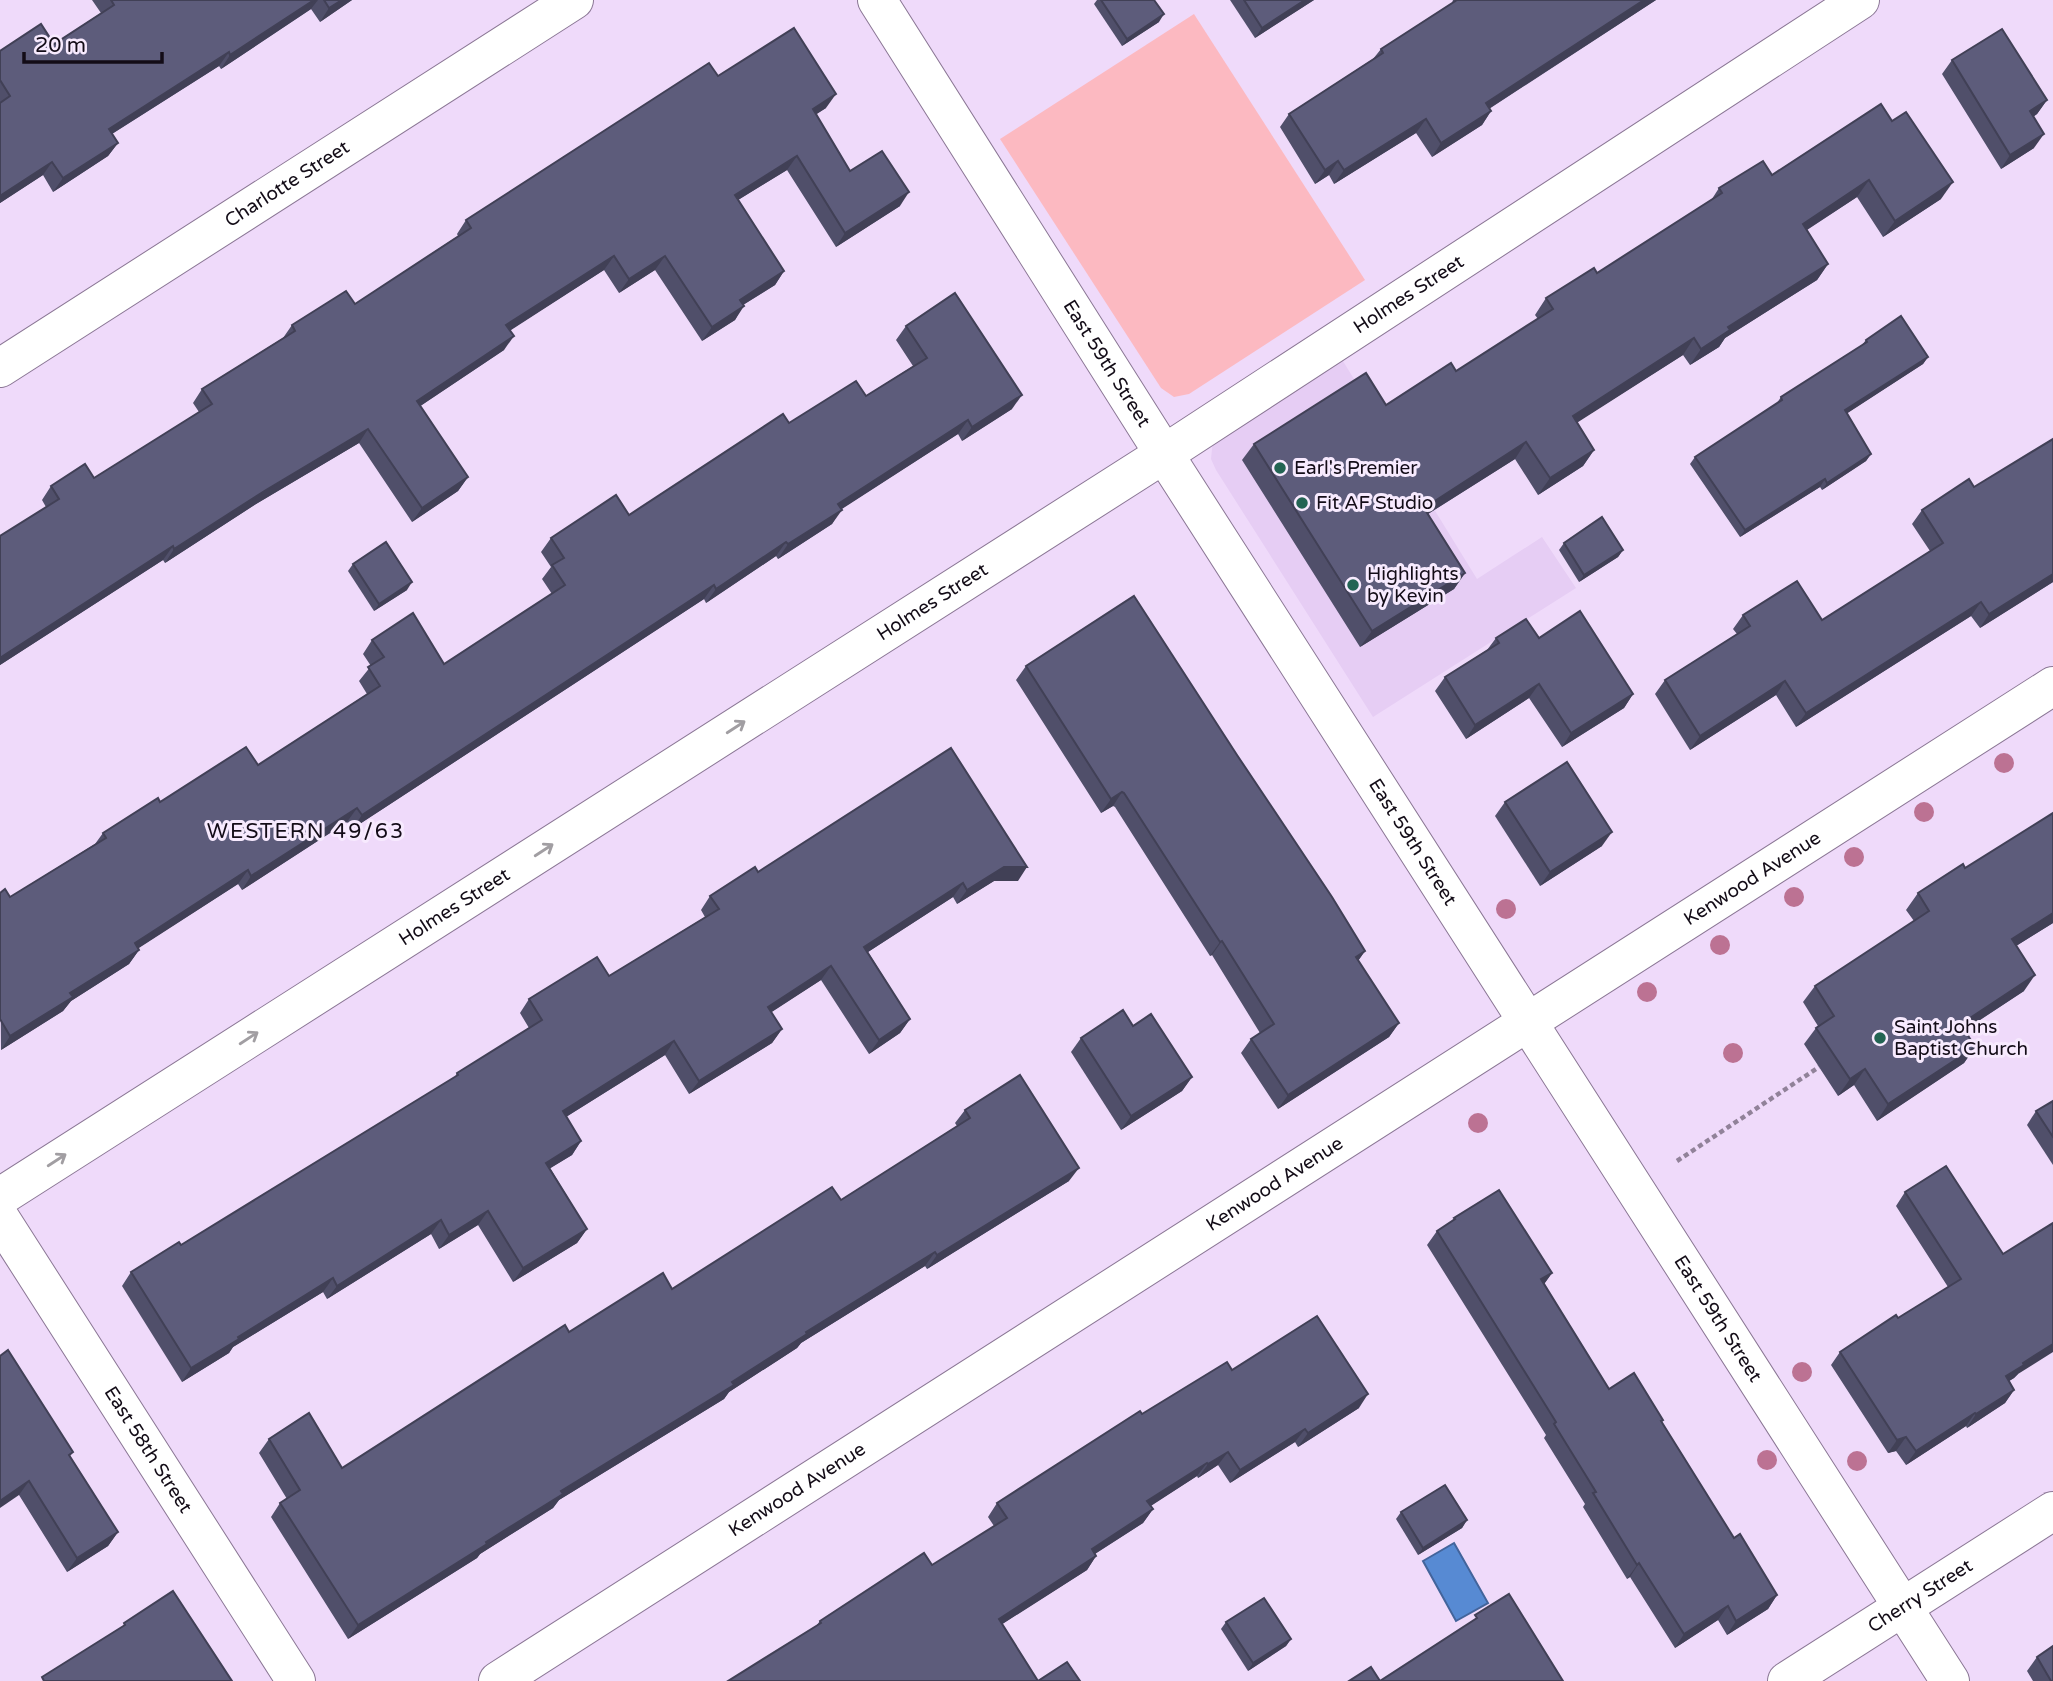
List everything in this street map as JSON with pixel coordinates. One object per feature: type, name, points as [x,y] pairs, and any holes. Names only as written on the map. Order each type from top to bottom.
[{"type":"street","name":"Charlotte Street","points":[[0,368],[574,0]]},
{"type":"street","name":"East 59th Street","points":[[877,0],[1164,454],[1950,1681]]},
{"type":"street","name":"Holmes Street","points":[[0,1197],[1164,454],[1860,0]]},
{"type":"street","name":"Kenwood Avenue","points":[[498,1681],[2053,687]]},
{"type":"street","name":"East 58th Street","points":[[0,1218],[296,1681]]},
{"type":"street","name":"Cherry Street","points":[[1787,1681],[2053,1511]]},
{"type":"path","points":[[1677,1161],[1819,1067]]},
{"type":"shaded area","points":[[1194,14],[1365,280],[1189,394],[1174,397],[1161,388],[1000,139]]},
{"type":"shaded area","points":[[1338,353],[1477,579],[1542,537],[1576,588],[1373,717],[1211,459],[1213,440]]},
{"type":"water","points":[[1454,1543],[1488,1603],[1456,1621],[1423,1561]]},
{"type":"building","points":[[111,0],[314,0],[109,129],[118,143],[63,178],[52,162],[0,196],[0,103],[10,96],[0,80],[0,51],[41,24],[54,44],[114,5]]},
{"type":"building","points":[[324,0],[342,0],[329,8]]},
{"type":"building","points":[[1101,0],[1154,0],[1164,14],[1127,39]]},
{"type":"building","points":[[1244,0],[1305,0],[1262,28]]},
{"type":"building","points":[[1457,0],[1644,0],[1486,103],[1491,111],[1441,143],[1426,119],[1344,170],[1338,161],[1325,170],[1289,114],[1383,53],[1381,49]]},
{"type":"building","points":[[794,28],[836,94],[813,109],[850,171],[882,151],[909,192],[845,233],[797,156],[735,195],[784,271],[740,300],[744,306],[712,327],[665,256],[629,279],[614,256],[506,325],[514,336],[417,401],[468,477],[422,508],[368,429],[174,549],[173,546],[0,658],[0,536],[59,499],[51,486],[85,464],[94,478],[212,404],[202,389],[295,331],[292,325],[346,291],[355,304],[471,228],[466,220],[709,63],[718,76]]},
{"type":"building","points":[[2002,29],[2047,100],[2030,111],[2044,134],[2010,155],[1952,60]]},
{"type":"building","points":[[1881,104],[1892,121],[1906,112],[1953,182],[1895,221],[1869,180],[1803,224],[1828,264],[1728,327],[1730,330],[1701,349],[1694,338],[1573,416],[1594,450],[1550,478],[1526,442],[1424,508],[1465,573],[1372,631],[1254,444],[1366,373],[1386,405],[1451,363],[1456,371],[1553,309],[1546,298],[1594,268],[1597,273],[1722,193],[1719,188],[1763,161],[1772,175]]},
{"type":"building","points":[[955,293],[1022,395],[972,427],[968,420],[838,504],[842,510],[788,544],[786,542],[716,589],[714,585],[362,815],[357,808],[251,876],[248,870],[135,943],[139,950],[70,993],[73,997],[10,1036],[0,1019],[0,893],[5,889],[10,897],[106,838],[103,833],[158,798],[160,802],[246,747],[258,765],[380,686],[368,667],[384,657],[372,640],[413,613],[444,664],[565,585],[552,565],[564,558],[551,538],[616,495],[629,515],[783,414],[789,423],[856,381],[866,396],[927,358],[906,326]]},
{"type":"building","points":[[1901,316],[1928,357],[1845,410],[1871,454],[1827,483],[1825,479],[1745,530],[1695,457],[1867,342],[1866,340]]},
{"type":"building","points":[[2053,439],[2053,574],[1989,614],[1981,602],[1806,713],[1785,681],[1700,736],[1665,680],[1750,626],[1743,615],[1797,581],[1822,620],[1943,543],[1922,510],[1969,479],[1974,487]]},
{"type":"building","points":[[1602,517],[1623,550],[1584,575],[1564,543]]},
{"type":"building","points":[[386,542],[412,582],[379,604],[353,564]]},
{"type":"building","points":[[1134,596],[1332,897],[1365,951],[1356,957],[1399,1023],[1288,1095],[1251,1039],[1274,1024],[1124,793],[1111,799],[1026,666]]},
{"type":"building","points":[[1580,611],[1633,694],[1571,733],[1539,684],[1475,725],[1445,677],[1499,643],[1496,638],[1526,619],[1539,638]]},
{"type":"building","points":[[951,748],[1027,867],[1004,867],[967,890],[963,883],[864,947],[910,1019],[879,1040],[831,966],[768,1007],[782,1029],[699,1081],[674,1041],[563,1111],[581,1141],[546,1163],[587,1229],[523,1268],[488,1211],[449,1235],[441,1220],[337,1286],[333,1278],[191,1368],[131,1272],[179,1242],[181,1245],[458,1075],[457,1073],[542,1020],[529,999],[597,957],[609,976],[719,909],[710,896],[755,867],[758,872]]},
{"type":"building","points":[[1567,762],[1612,832],[1550,872],[1505,802]]},
{"type":"building","points":[[2053,813],[2053,913],[2012,939],[2035,975],[1961,1024],[1975,1047],[1888,1104],[1865,1069],[1850,1079],[1816,1028],[1834,1016],[1815,986],[1929,911],[1918,893],[1963,864],[1965,868]]},
{"type":"building","points":[[1123,1010],[1133,1026],[1151,1014],[1192,1077],[1131,1116],[1081,1038]]},
{"type":"building","points":[[1020,1075],[1079,1168],[937,1255],[935,1252],[806,1332],[807,1334],[732,1382],[734,1385],[561,1491],[563,1494],[358,1625],[280,1503],[300,1490],[269,1439],[309,1413],[342,1468],[565,1325],[569,1332],[663,1273],[672,1289],[832,1187],[841,1200],[970,1118],[965,1110]]},
{"type":"building","points":[[2053,1101],[2053,1137],[2036,1111]]},
{"type":"building","points":[[1946,1166],[2003,1254],[2053,1223],[2053,1344],[2006,1376],[2014,1390],[1916,1451],[1906,1437],[1897,1440],[1840,1352],[1896,1315],[1898,1318],[1961,1279],[1905,1192]]},
{"type":"building","points":[[1499,1190],[1552,1273],[1541,1279],[1609,1389],[1634,1373],[1734,1538],[1740,1534],[1777,1595],[1736,1621],[1728,1606],[1684,1634],[1639,1563],[1637,1565],[1593,1493],[1596,1492],[1554,1424],[1556,1422],[1437,1231]]},
{"type":"building","points":[[1317,1316],[1368,1394],[1308,1433],[1305,1429],[1240,1470],[1228,1452],[1207,1463],[1147,1501],[1153,1509],[1092,1549],[1096,1556],[999,1619],[1038,1681],[728,1681],[821,1623],[820,1621],[924,1553],[932,1565],[1007,1518],[997,1503],[1140,1411],[1142,1414],[1227,1362],[1232,1370]]},
{"type":"building","points":[[8,1350],[73,1452],[69,1455],[118,1532],[77,1558],[29,1481],[0,1501],[0,1356]]},
{"type":"building","points":[[1445,1485],[1467,1520],[1423,1548],[1401,1512]]},
{"type":"building","points":[[173,1591],[232,1681],[44,1681],[42,1677]]},
{"type":"building","points":[[1509,1594],[1563,1681],[1380,1681],[1477,1618],[1475,1615]]},
{"type":"building","points":[[1264,1598],[1291,1639],[1253,1663],[1226,1622]]},
{"type":"building","points":[[2053,1646],[2053,1681],[2051,1681],[2037,1657]]},
{"type":"building","points":[[1067,1662],[1080,1681],[1038,1681]]},
{"type":"building","points":[[1371,1667],[1380,1681],[1349,1681]]},
{"type":"place","name":"Earl's Premier","points":[[1280,468]]},
{"type":"place","name":"Fit AF Studio","points":[[1302,503]]},
{"type":"place","name":"Highlights by Kevin","points":[[1353,585]]},
{"type":"place","name":"Saint Johns Baptist Church","points":[[1880,1038]]},
{"type":"district","name":"WESTERN 49/63","points":[[306,831]]}]
